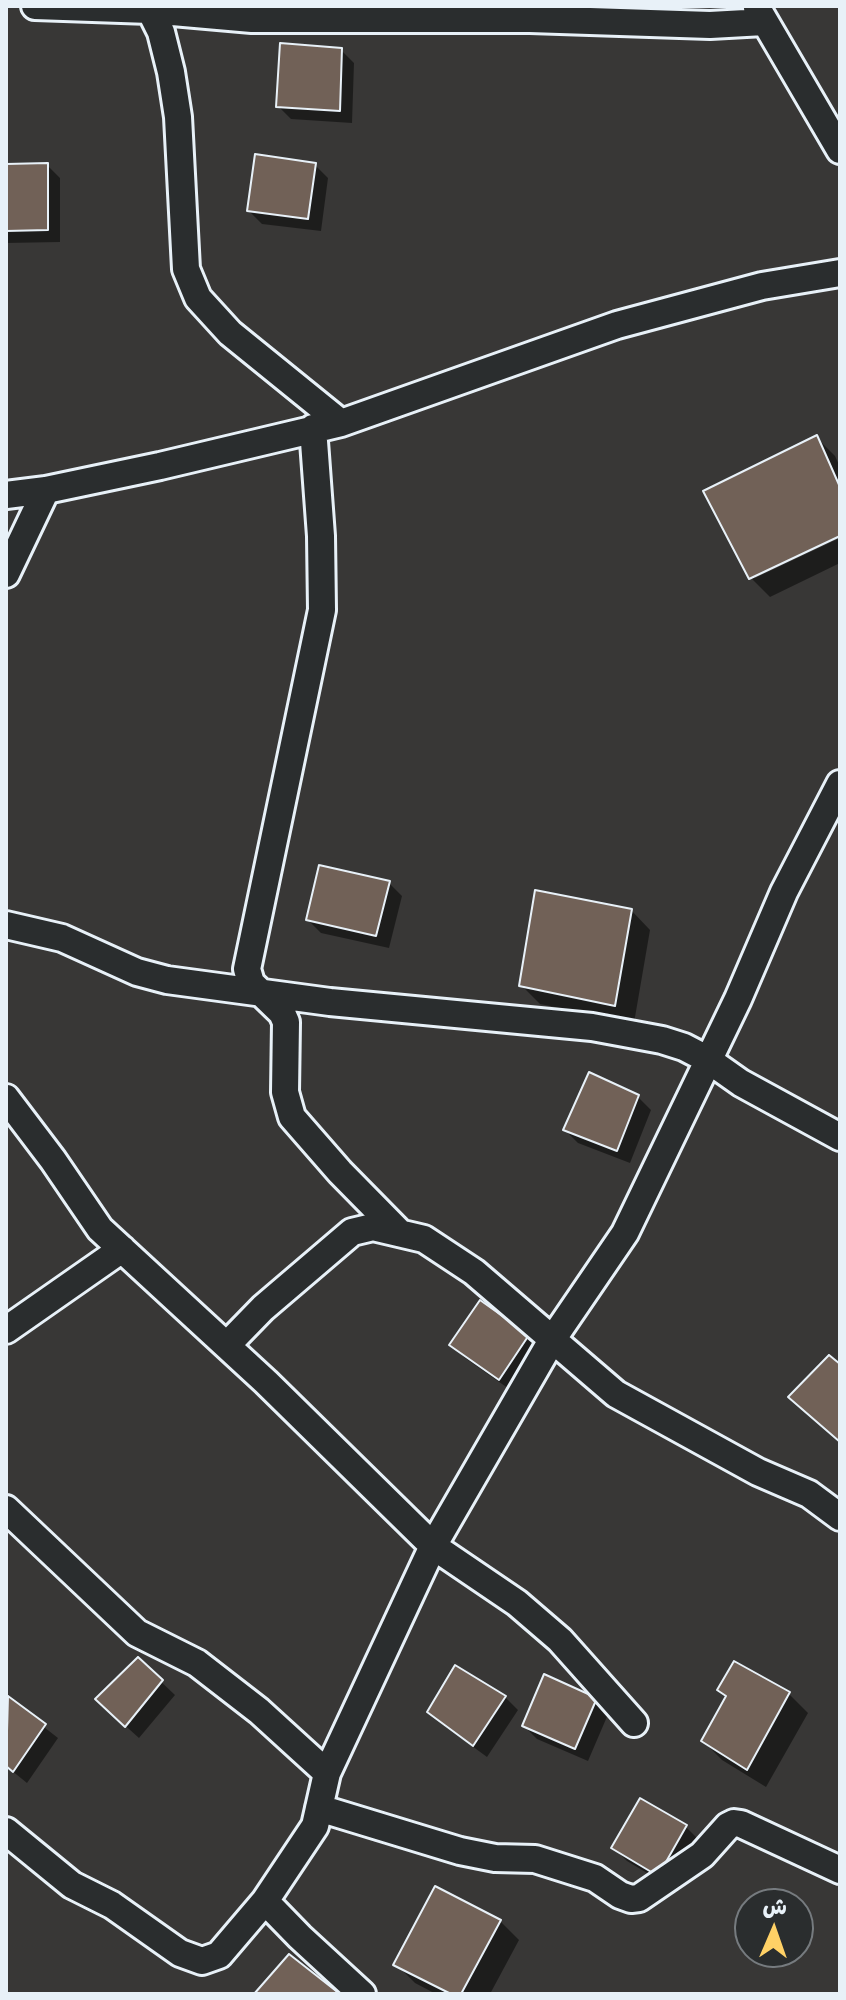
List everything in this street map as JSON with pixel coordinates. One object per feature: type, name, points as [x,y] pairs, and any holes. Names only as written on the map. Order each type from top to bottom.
[{"type":"street","points":[[35,6],[152,8],[252,19],[530,19],[710,25],[760,14],[840,150]]},
{"type":"street","points":[[152,8],[171,72],[182,174],[186,269],[198,298],[230,333],[341,423]]},
{"type":"street","points":[[6,495],[46,490],[160,466],[341,423],[617,325],[762,286],[840,273]]},
{"type":"street","points":[[313,428],[321,536],[322,610],[297,742],[247,969],[251,983],[282,1013],[286,1022],[285,1092],[292,1117],[400,1233]]},
{"type":"street","points":[[6,574],[46,490]]},
{"type":"street","points":[[6,1831],[72,1885],[112,1905],[180,1953],[202,1961],[219,1955],[265,1901],[315,1826],[327,1773],[433,1546],[552,1340],[625,1233],[738,999],[784,892],[840,784]]},
{"type":"street","points":[[6,925],[62,938],[137,972],[208,986],[330,1002],[592,1027],[662,1040],[707,1059],[741,1083],[840,1137]]},
{"type":"street","points":[[6,1098],[100,1229],[227,1345],[433,1546],[517,1603],[560,1640],[634,1723]]},
{"type":"street","points":[[227,1345],[263,1308],[352,1232],[373,1227],[424,1239],[474,1272],[616,1394],[758,1472],[809,1494],[840,1517]]},
{"type":"street","points":[[6,1330],[122,1249]]},
{"type":"street","points":[[6,1509],[137,1633],[197,1663],[259,1711],[327,1773]]},
{"type":"street","points":[[319,1808],[460,1851],[495,1858],[535,1859],[595,1878],[631,1899],[639,1898],[702,1855],[734,1823],[840,1870]]},
{"type":"street","points":[[265,1901],[362,1994]]},
{"type":"building","points":[[280,43],[342,48],[340,111],[276,107]]},
{"type":"building","points":[[255,154],[316,163],[308,219],[247,211]]},
{"type":"building","points":[[48,163],[48,230],[6,231],[6,164]]},
{"type":"building","points":[[817,435],[840,487],[840,536],[749,579],[703,491]]},
{"type":"building","points":[[319,865],[390,881],[376,936],[306,920]]},
{"type":"building","points":[[535,890],[632,909],[615,1006],[519,986]]},
{"type":"building","points":[[589,1072],[639,1095],[617,1151],[563,1130]]},
{"type":"building","points":[[480,1300],[529,1335],[499,1380],[449,1345]]},
{"type":"building","points":[[829,1355],[840,1364],[840,1442],[788,1397]]},
{"type":"building","points":[[138,1657],[163,1680],[125,1727],[95,1699]]},
{"type":"building","points":[[734,1661],[790,1692],[747,1770],[701,1741],[726,1696],[717,1690]]},
{"type":"building","points":[[455,1665],[506,1696],[473,1746],[427,1712]]},
{"type":"building","points":[[544,1674],[597,1698],[575,1749],[522,1726]]},
{"type":"building","points":[[8,1696],[46,1724],[13,1772],[6,1766]]},
{"type":"building","points":[[640,1798],[687,1825],[658,1876],[611,1848]]},
{"type":"building","points":[[435,1886],[501,1920],[461,1994],[451,1994],[393,1965]]},
{"type":"building","points":[[289,1954],[340,1994],[254,1994]]}]
